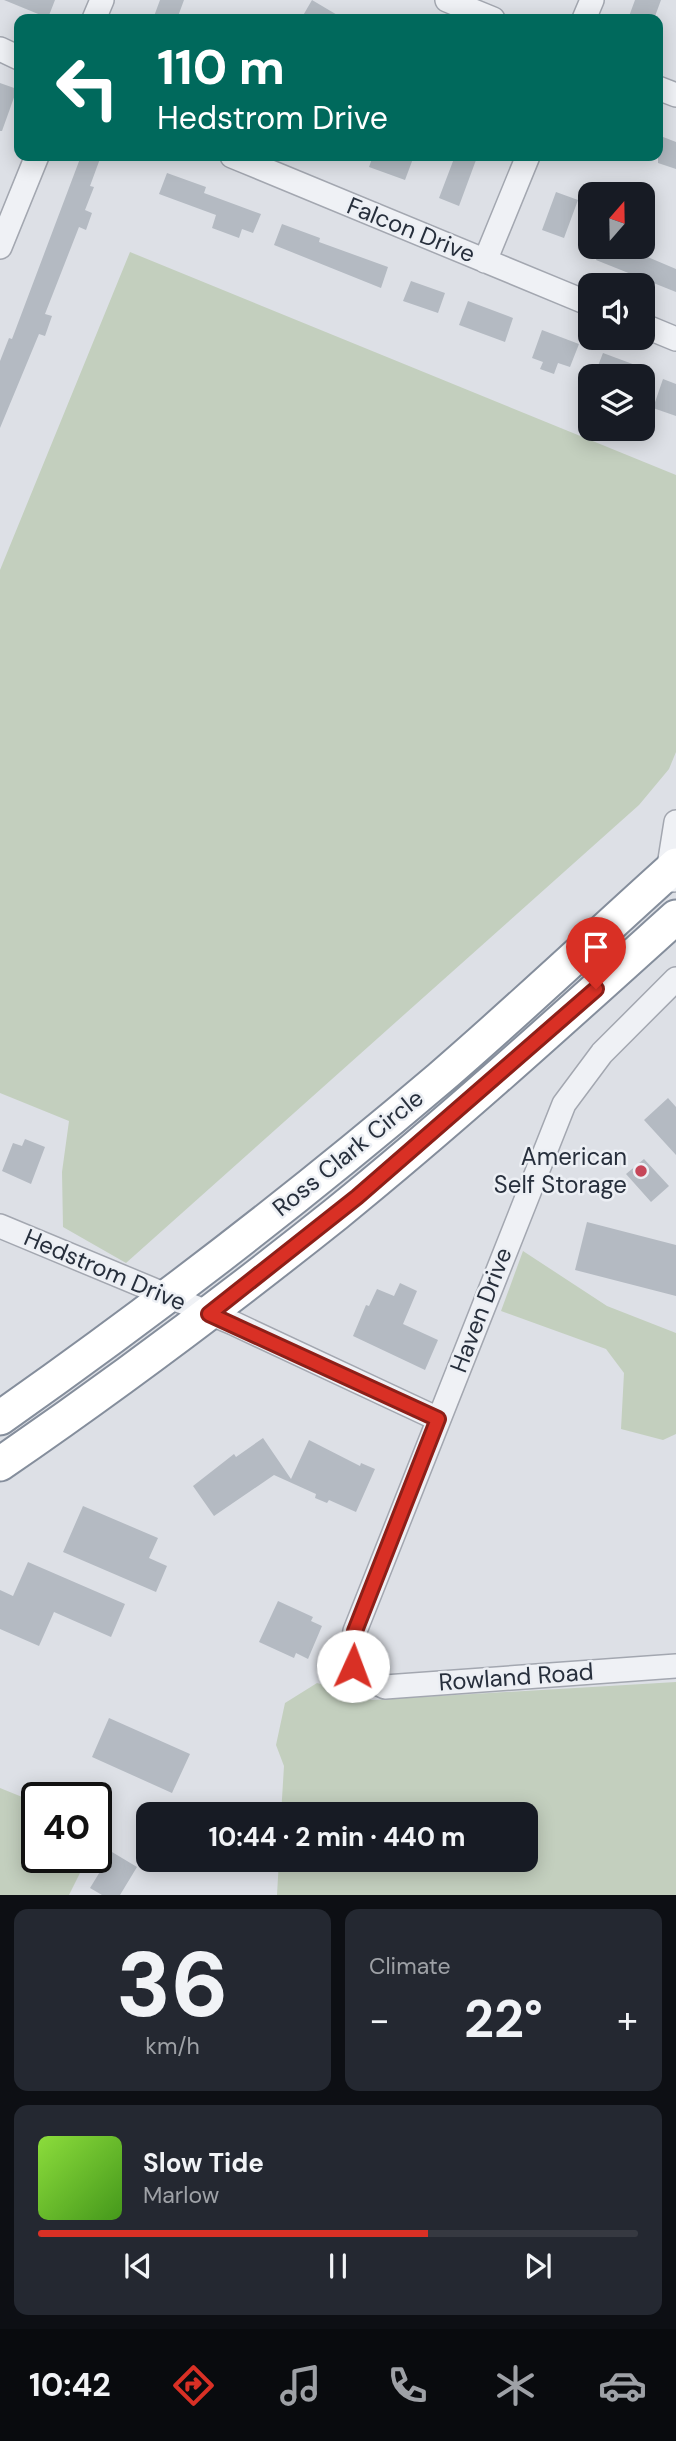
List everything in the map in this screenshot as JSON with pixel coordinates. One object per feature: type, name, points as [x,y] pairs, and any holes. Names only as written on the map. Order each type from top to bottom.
[{"type":"highway","name":"Ross Clark Circle","points":[[0,1418],[166,1297],[303,1192],[673,875]]},
{"type":"highway","name":"Ross Clark Circle","points":[[0,1464],[209,1314],[337,1213],[472,1099],[676,917]]},
{"type":"street","points":[[447,0],[481,14]]},
{"type":"street","points":[[0,247],[35,161]]},
{"type":"street","name":"Falcon Drive","points":[[244,161],[578,299]]},
{"type":"street","points":[[485,261],[526,161]]},
{"type":"street","points":[[655,330],[676,339]]},
{"type":"street","points":[[673,875],[676,822]]},
{"type":"street","name":"Haven Drive","points":[[359,1675],[351,1655],[355,1631],[564,1104],[602,1053],[676,979]]},
{"type":"street","name":"Hedstrom Drive","points":[[0,1226],[209,1314],[438,1419]]},
{"type":"street","name":"Rowland Road","points":[[359,1675],[385,1687],[676,1666]]},
{"type":"green space","points":[[130,252],[578,435],[578,441],[593,441],[676,475],[676,752],[669,769],[639,805],[126,1263],[63,1227],[62,1172],[69,1121],[0,1093],[0,570]]},
{"type":"green space","points":[[523,1251],[607,1306],[676,1333],[676,1434],[663,1440],[621,1429],[624,1373],[606,1349],[501,1311]]},
{"type":"green space","points":[[676,1682],[676,1895],[277,1895],[278,1872],[538,1872],[538,1802],[282,1802],[284,1766],[276,1745],[285,1703],[317,1683],[372,1700]]},
{"type":"green space","points":[[0,1788],[21,1797],[21,1873],[80,1873],[69,1895],[0,1895]]},
{"type":"building","points":[[4,0],[55,0],[50,14],[38,14]]},
{"type":"building","points":[[160,0],[184,0],[179,14],[155,14]]},
{"type":"building","points":[[312,0],[336,14],[304,14]]},
{"type":"building","points":[[635,0],[661,0],[656,14],[630,14]]},
{"type":"building","points":[[0,83],[14,88],[14,97],[0,131]]},
{"type":"building","points":[[663,137],[676,142],[676,169],[658,163],[663,161]]},
{"type":"building","points":[[79,161],[99,161],[90,186],[94,187],[85,210],[92,213],[86,230],[79,227],[45,314],[52,316],[45,336],[39,334],[0,428],[0,361],[9,338],[12,339]]},
{"type":"building","points":[[371,161],[412,161],[405,180],[369,167]]},
{"type":"building","points":[[453,161],[476,161],[459,206],[439,198]]},
{"type":"building","points":[[167,173],[206,187],[204,193],[261,214],[253,233],[242,229],[239,238],[212,228],[216,215],[159,194]]},
{"type":"building","points":[[556,192],[578,200],[564,238],[542,230]]},
{"type":"building","points":[[282,224],[320,238],[319,242],[388,267],[381,288],[274,245]]},
{"type":"building","points":[[652,259],[676,269],[676,292],[655,284],[655,273],[628,273],[596,260]]},
{"type":"building","points":[[411,281],[445,293],[438,313],[403,301]]},
{"type":"building","points":[[468,301],[513,318],[505,342],[459,325]]},
{"type":"building","points":[[542,330],[578,344],[570,367],[558,363],[554,374],[540,369],[543,362],[532,358]]},
{"type":"building","points":[[603,353],[633,364],[599,364]]},
{"type":"building","points":[[663,379],[676,384],[676,416],[655,409]]},
{"type":"building","points":[[668,1098],[676,1107],[676,1155],[644,1120]]},
{"type":"building","points":[[25,1139],[45,1147],[31,1184],[2,1171],[13,1143],[22,1146]]},
{"type":"building","points":[[644,1159],[669,1186],[651,1202],[626,1174]]},
{"type":"building","points":[[587,1222],[676,1245],[676,1296],[575,1270]]},
{"type":"building","points":[[400,1283],[417,1291],[403,1324],[438,1340],[425,1370],[353,1336],[366,1305],[369,1306],[377,1289],[394,1296]]},
{"type":"building","points":[[263,1438],[291,1479],[309,1440],[360,1466],[361,1463],[375,1469],[356,1512],[329,1500],[327,1503],[315,1498],[316,1494],[274,1475],[214,1516],[193,1486],[234,1454],[236,1457]]},
{"type":"building","points":[[83,1506],[158,1538],[149,1558],[167,1566],[156,1592],[63,1552]]},
{"type":"building","points":[[28,1562],[125,1604],[111,1637],[54,1612],[39,1646],[0,1629],[0,1590],[13,1596]]},
{"type":"building","points":[[278,1601],[313,1617],[311,1621],[322,1626],[308,1659],[296,1653],[294,1658],[259,1642]]},
{"type":"building","points":[[109,1718],[190,1754],[172,1793],[92,1757]]},
{"type":"building","points":[[112,1852],[136,1866],[120,1895],[102,1895],[90,1888],[99,1873],[112,1873]]},
{"type":"place","name":"American Self Storage","points":[[641,1171]]},
{"type":"route","points":[[353,1666],[351,1655],[355,1631],[438,1419],[209,1314],[357,1197],[596,989]]}]
